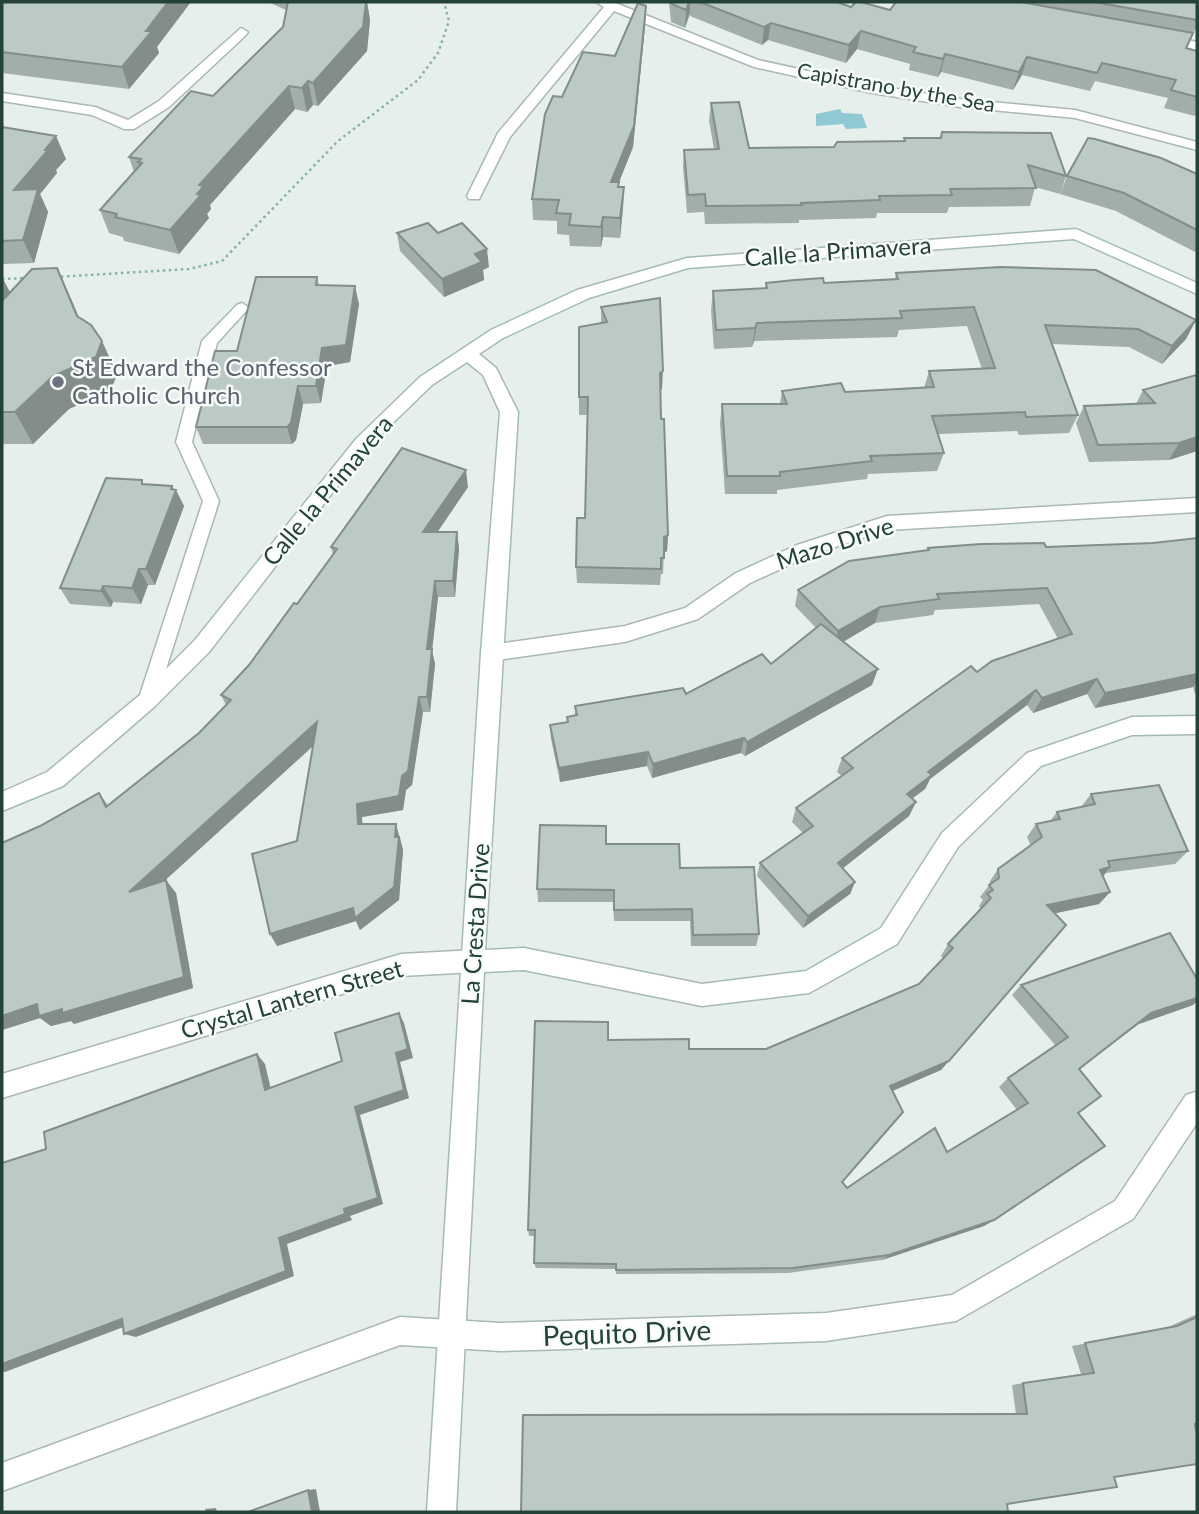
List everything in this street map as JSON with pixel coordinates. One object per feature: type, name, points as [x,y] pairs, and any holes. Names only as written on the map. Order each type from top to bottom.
[{"type":"street","name":"Capistrano by the Sea","points":[[606,4],[754,63],[872,89],[947,101],[1075,114],[1197,146]]},
{"type":"street","points":[[474,196],[503,136],[606,4]]},
{"type":"street","points":[[2,97],[95,111],[129,126],[164,104],[241,32]]},
{"type":"street","points":[[1142,36],[1197,46]]},
{"type":"street","name":"Calle la Primavera","points":[[2,802],[55,779],[147,701],[202,646],[362,443],[426,381],[466,352],[583,294],[687,263],[1076,234],[1197,289]]},
{"type":"street","name":"La Cresta Drive","points":[[441,1512],[491,653],[509,412],[490,372],[466,352]]},
{"type":"street","name":"Mazo Drive","points":[[491,653],[625,634],[691,614],[743,578],[804,550],[887,523],[1197,505]]},
{"type":"street","name":"Crystal Lantern Street","points":[[2,1086],[401,965],[524,959],[702,995],[809,982],[889,936],[950,840],[1034,759],[1132,726],[1197,725]]},
{"type":"street","name":"Pequito Drive","points":[[2,1478],[400,1331],[501,1337],[826,1327],[956,1308],[1124,1210],[1195,1104]]},
{"type":"lane","points":[[147,701],[211,501],[184,442],[210,341],[242,308]]},
{"type":"path","points":[[52,277],[189,270],[222,261],[338,141],[418,80],[438,53],[442,42],[449,21],[444,2]]},
{"type":"path","points":[[2,279],[40,277]]},
{"type":"water","points":[[840,109],[842,113],[862,114],[867,128],[846,129],[843,124],[816,126],[816,114]]},
{"type":"building","points":[[2,2],[168,2],[146,31],[152,31],[122,67],[2,52]]},
{"type":"building","points":[[288,2],[366,2],[363,27],[313,83],[308,81],[302,88],[289,86],[199,185],[204,186],[197,194],[201,195],[170,230],[115,217],[117,214],[100,210],[142,163],[138,162],[141,159],[129,157],[191,91],[213,96],[283,27]]},
{"type":"building","points":[[671,2],[689,2],[686,10]]},
{"type":"building","points":[[700,2],[837,2],[851,7],[856,2],[861,2],[890,10],[896,2],[1021,2],[1193,33],[1186,48],[1197,51],[1197,97],[1171,90],[1176,80],[1102,63],[1097,73],[1027,57],[1019,72],[945,54],[943,59],[913,52],[916,47],[861,31],[849,45],[771,23],[764,27]]},
{"type":"building","points":[[1094,2],[1197,2],[1197,20]]},
{"type":"building","points":[[638,3],[646,6],[634,126],[611,182],[619,182],[618,187],[624,187],[620,218],[603,217],[601,227],[569,225],[571,214],[556,213],[559,200],[532,199],[545,114],[553,96],[562,97],[583,52],[615,56]]},
{"type":"building","points":[[739,102],[749,148],[834,147],[837,142],[941,138],[942,132],[1051,133],[1066,176],[1028,165],[1036,188],[950,189],[952,195],[879,196],[880,200],[801,203],[802,205],[706,206],[705,194],[688,195],[684,150],[719,149],[711,103]]},
{"type":"building","points":[[2,127],[56,136],[45,150],[48,150],[14,190],[38,189],[23,240],[2,241]]},
{"type":"building","points":[[1088,138],[1161,158],[1197,174],[1197,230],[1124,193],[1067,176]]},
{"type":"building","points":[[428,223],[438,233],[462,223],[487,249],[475,254],[482,262],[442,279],[397,233]]},
{"type":"building","points":[[1001,267],[1096,270],[1196,320],[1172,346],[1138,329],[1045,325],[1078,415],[1026,417],[1025,412],[932,416],[944,453],[870,456],[872,461],[780,472],[780,476],[727,476],[722,404],[787,404],[782,391],[841,383],[845,392],[934,387],[929,371],[995,368],[974,307],[900,311],[902,318],[757,323],[755,328],[716,330],[713,291],[767,288],[766,283],[795,280],[823,278],[824,283],[898,279],[896,273]]},
{"type":"building","points":[[57,268],[77,316],[91,325],[102,341],[96,357],[53,376],[15,412],[2,412],[2,301],[32,269]]},
{"type":"building","points":[[256,277],[317,277],[316,285],[355,286],[346,345],[322,348],[316,386],[298,386],[291,423],[287,427],[196,427],[215,351],[237,351]]},
{"type":"building","points":[[660,298],[663,371],[660,373],[661,419],[664,419],[668,535],[664,537],[661,569],[576,567],[577,518],[585,518],[588,397],[579,397],[579,327],[607,322],[601,307]]},
{"type":"building","points":[[1196,375],[1197,437],[1179,443],[1098,445],[1084,406],[1155,403],[1143,390]]},
{"type":"building","points":[[402,448],[466,470],[423,532],[457,532],[453,581],[435,581],[427,649],[432,649],[427,697],[419,697],[408,771],[402,776],[399,796],[357,804],[358,824],[396,824],[395,837],[399,837],[394,887],[355,918],[353,908],[270,934],[252,854],[297,841],[317,722],[129,892],[166,880],[184,977],[62,1013],[62,1009],[39,1016],[37,1004],[2,1016],[2,843],[40,826],[99,793],[106,807],[199,733],[231,700],[221,695],[249,665],[294,603],[297,604],[337,549],[331,547]]},
{"type":"building","points":[[106,478],[142,480],[142,484],[172,486],[171,489],[176,490],[146,569],[139,569],[132,588],[103,586],[101,591],[60,588]]},
{"type":"building","points":[[1197,538],[1197,674],[1105,693],[1097,679],[1042,698],[1036,690],[928,772],[932,775],[907,794],[916,802],[838,863],[855,882],[808,916],[760,863],[813,826],[796,808],[853,768],[842,758],[971,666],[977,672],[992,661],[1072,634],[1047,588],[937,594],[939,599],[880,607],[838,631],[798,590],[849,561],[929,550],[928,548],[1044,543],[1046,547],[1153,543]]},
{"type":"building","points":[[821,624],[878,669],[747,742],[744,738],[653,764],[648,752],[559,768],[550,725],[568,722],[567,717],[577,715],[575,706],[683,688],[686,694],[762,654],[771,664]]},
{"type":"building","points":[[1159,785],[1188,851],[1108,861],[1110,867],[1100,870],[1110,892],[1047,905],[1066,925],[949,1061],[890,1086],[903,1112],[842,1182],[847,1188],[935,1128],[947,1152],[1028,1103],[1008,1078],[1068,1037],[1021,985],[1170,933],[1197,979],[1197,998],[1151,1013],[1079,1069],[1101,1096],[1078,1113],[1105,1146],[994,1220],[889,1255],[793,1268],[616,1270],[616,1264],[534,1263],[535,1230],[528,1230],[535,1021],[608,1022],[608,1040],[689,1039],[689,1049],[766,1049],[919,984],[953,948],[948,944],[991,898],[987,894],[993,890],[989,885],[999,878],[998,869],[1042,837],[1036,824],[1060,819],[1057,812],[1095,804],[1091,794]]},
{"type":"building","points":[[540,825],[606,826],[606,844],[679,844],[680,868],[754,867],[759,934],[693,935],[692,909],[614,910],[614,890],[537,889]]},
{"type":"building","points":[[399,1013],[408,1049],[396,1053],[404,1090],[355,1107],[378,1198],[344,1209],[345,1214],[279,1238],[286,1271],[124,1334],[122,1319],[2,1364],[2,1163],[46,1149],[44,1132],[257,1054],[265,1090],[342,1061],[335,1033]]},
{"type":"building","points":[[1197,1317],[1197,1464],[1114,1477],[1117,1487],[1007,1504],[1008,1512],[521,1512],[523,1415],[1027,1414],[1023,1383],[1094,1373],[1085,1343],[1177,1326]]},
{"type":"building","points":[[308,1490],[312,1512],[248,1512]]},
{"type":"place","name":"St Edward the Confessor Catholic Church","points":[[58,382]]}]
